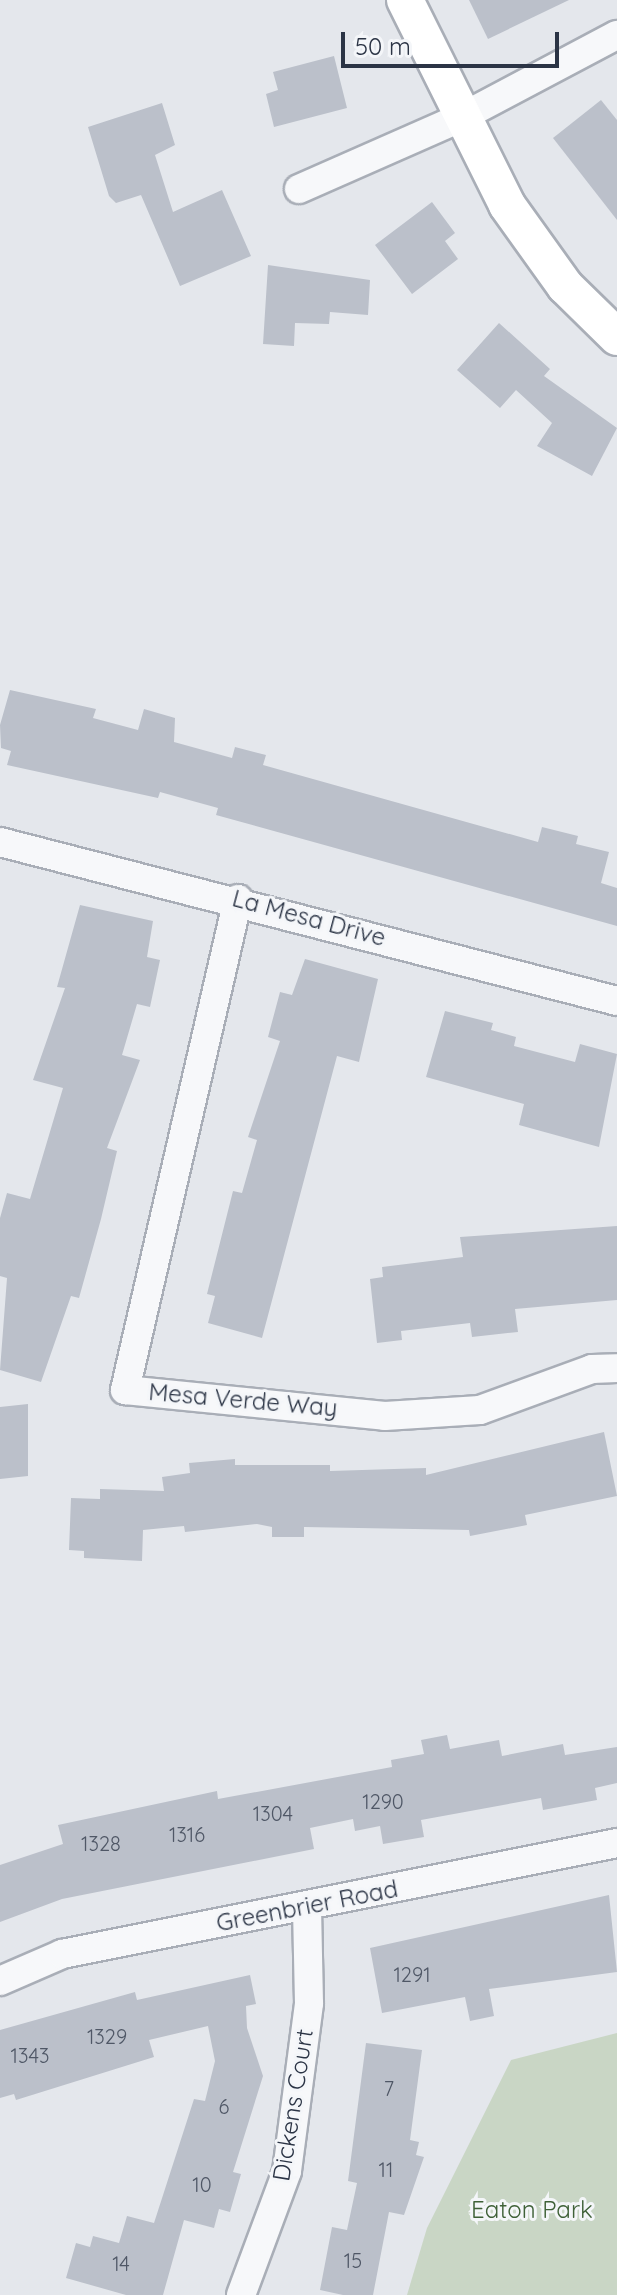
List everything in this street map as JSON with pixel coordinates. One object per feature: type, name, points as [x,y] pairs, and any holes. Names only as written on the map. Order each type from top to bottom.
[{"type":"main road","points":[[405,0],[460,118],[507,205],[565,286],[617,337]]},
{"type":"street","points":[[299,189],[460,118],[617,35]]},
{"type":"street","name":"La Mesa Drive","points":[[0,842],[238,899],[617,1001]]},
{"type":"street","name":"Mesa Verde Way","points":[[238,899],[125,1390],[385,1416],[480,1410],[592,1369],[617,1368]]},
{"type":"street","name":"Greenbrier Road","points":[[0,1981],[62,1954],[617,1843]]},
{"type":"street","name":"Dickens Court","points":[[241,2295],[287,2171],[309,2003],[307,1907]]},
{"type":"green space","name":"Eaton Park","points":[[617,2033],[617,2295],[407,2295],[427,2228],[511,2060]]},
{"type":"building","points":[[469,0],[569,0],[488,39]]},
{"type":"building","points":[[334,56],[347,108],[274,127],[266,94],[278,90],[273,72]]},
{"type":"building","points":[[601,100],[617,120],[617,220],[553,138]]},
{"type":"building","points":[[162,103],[175,145],[155,155],[173,212],[222,190],[251,256],[180,286],[141,195],[116,203],[109,196],[88,127]]},
{"type":"building","points":[[432,202],[455,233],[445,241],[458,259],[412,294],[375,245]]},
{"type":"building","points":[[268,265],[370,280],[368,315],[330,312],[329,324],[295,323],[294,346],[263,344]]},
{"type":"building","points":[[499,323],[550,369],[544,376],[617,428],[592,476],[537,446],[552,423],[516,390],[500,408],[457,370]]},
{"type":"building","points":[[10,690],[96,709],[93,718],[138,730],[144,709],[175,718],[174,742],[232,758],[235,747],[266,755],[263,765],[538,842],[542,827],[578,836],[576,844],[609,852],[601,883],[617,888],[617,926],[216,815],[218,808],[160,792],[158,798],[7,765],[11,751],[1,748],[0,725]]},
{"type":"building","points":[[80,905],[153,921],[147,957],[160,960],[150,1007],[137,1004],[122,1055],[140,1060],[107,1148],[117,1151],[79,1298],[71,1296],[41,1382],[0,1370],[7,1278],[0,1276],[0,1218],[7,1193],[30,1199],[63,1088],[33,1080],[65,988],[57,987]]},
{"type":"building","points":[[305,959],[378,979],[359,1062],[337,1056],[262,1338],[208,1323],[215,1296],[207,1294],[233,1191],[242,1193],[257,1140],[248,1137],[280,1041],[268,1037],[280,992],[292,995]]},
{"type":"building","points":[[445,1011],[493,1023],[491,1030],[516,1037],[514,1046],[575,1062],[580,1044],[617,1054],[599,1147],[519,1125],[524,1104],[426,1077]]},
{"type":"building","points":[[617,1226],[617,1300],[515,1309],[518,1332],[472,1337],[470,1323],[401,1331],[402,1340],[377,1343],[370,1279],[383,1277],[382,1267],[463,1257],[460,1237]]},
{"type":"building","points":[[28,1404],[28,1476],[0,1479],[0,1407]]},
{"type":"building","points":[[604,1432],[617,1496],[525,1515],[527,1525],[470,1536],[469,1530],[304,1527],[304,1537],[272,1537],[272,1527],[257,1524],[185,1532],[184,1526],[143,1530],[142,1561],[84,1558],[84,1551],[69,1550],[71,1498],[100,1499],[100,1489],[164,1491],[162,1477],[190,1473],[189,1463],[235,1459],[235,1465],[330,1465],[330,1471],[426,1468],[426,1475]]},
{"type":"building","points":[[447,1735],[450,1749],[499,1740],[502,1756],[563,1744],[565,1755],[617,1747],[617,1783],[595,1788],[597,1800],[543,1810],[541,1798],[421,1820],[424,1837],[383,1844],[380,1826],[355,1831],[353,1819],[310,1828],[314,1849],[62,1899],[0,1922],[0,1865],[63,1844],[58,1825],[217,1791],[218,1799],[392,1767],[391,1760],[424,1754],[421,1740]]},
{"type":"building","points":[[609,1895],[617,1972],[489,1989],[494,2016],[470,2021],[465,1997],[382,2013],[370,1948]]},
{"type":"building","points":[[250,1975],[256,2004],[246,2006],[247,2028],[263,2076],[233,2172],[241,2174],[230,2212],[219,2209],[214,2228],[184,2220],[163,2295],[126,2295],[66,2278],[76,2243],[90,2247],[93,2236],[119,2243],[127,2216],[154,2223],[194,2099],[205,2101],[215,2061],[208,2026],[149,2040],[154,2057],[16,2100],[14,2094],[0,2098],[0,2030],[135,1992],[137,2000]]},
{"type":"building","points":[[366,2043],[422,2050],[410,2140],[419,2142],[416,2155],[424,2157],[404,2215],[389,2212],[373,2295],[343,2295],[320,2290],[332,2227],[347,2230],[357,2183],[348,2181]]}]
